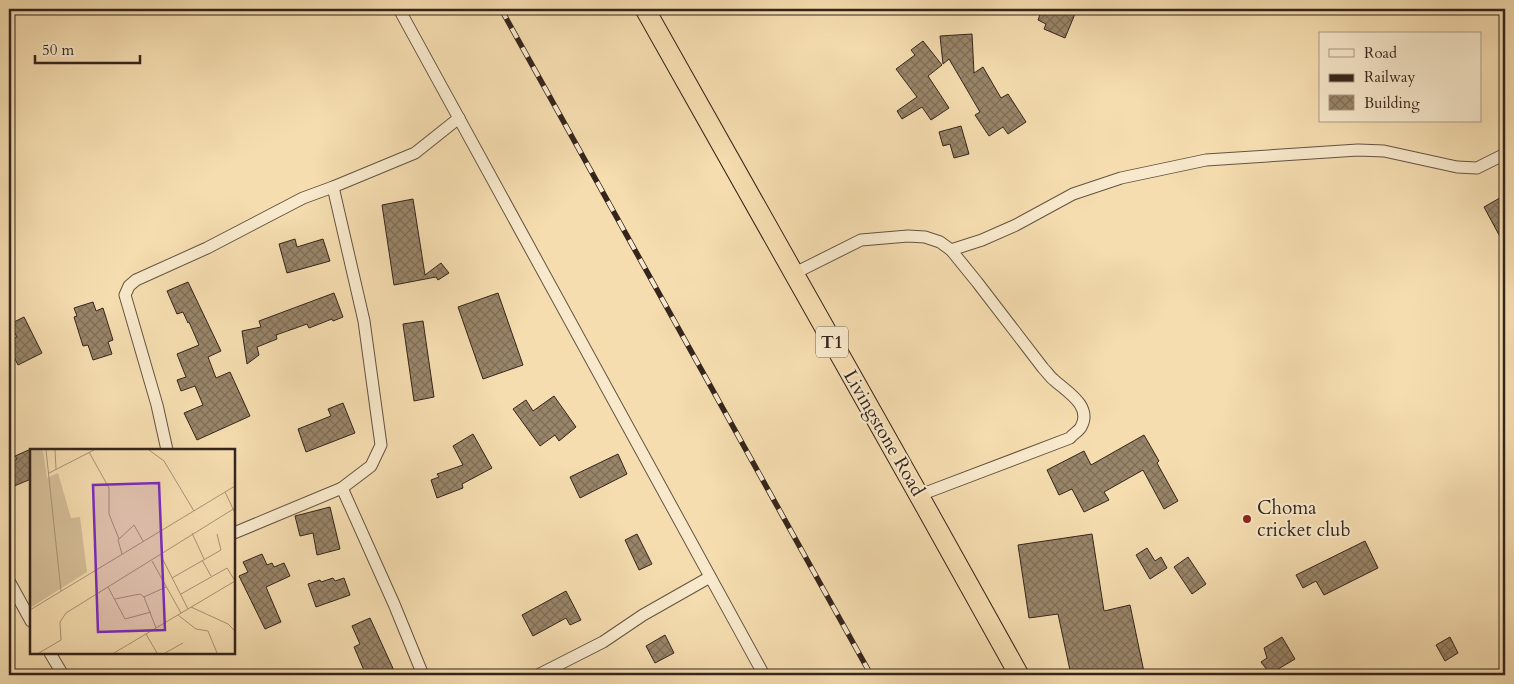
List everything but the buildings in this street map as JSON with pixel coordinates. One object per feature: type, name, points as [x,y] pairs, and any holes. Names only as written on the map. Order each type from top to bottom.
[{"type":"highway","name":"Livingstone Road","points":[[645,9],[1019,675]]},
{"type":"street","points":[[399,9],[761,674]]},
{"type":"street","points":[[168,449],[125,295],[129,286],[136,280],[228,238],[303,198],[332,188],[414,153],[459,118]]},
{"type":"street","points":[[950,250],[982,240],[1016,225],[1073,194],[1121,178],[1206,160],[1358,150],[1384,151],[1457,167],[1477,168],[1505,154]]},
{"type":"street","points":[[235,533],[342,488],[371,466],[381,445],[364,321],[332,188]]},
{"type":"street","points":[[793,274],[861,240],[884,237],[925,237],[940,242],[950,250],[977,282],[1048,374],[1077,400],[1083,409],[1084,419],[1081,428],[1070,438],[920,496]]},
{"type":"street","points":[[342,488],[394,604],[423,675]]},
{"type":"street","points":[[538,675],[603,642],[643,615],[710,578]]},
{"type":"street","points":[[9,581],[30,620]]},
{"type":"street","points":[[19,600],[30,597]]},
{"type":"street","points":[[51,654],[63,675]]},
{"type":"railway","points":[[501,9],[871,675]]},
{"type":"place","name":"Choma cricket club","points":[[1247,519]]}]
